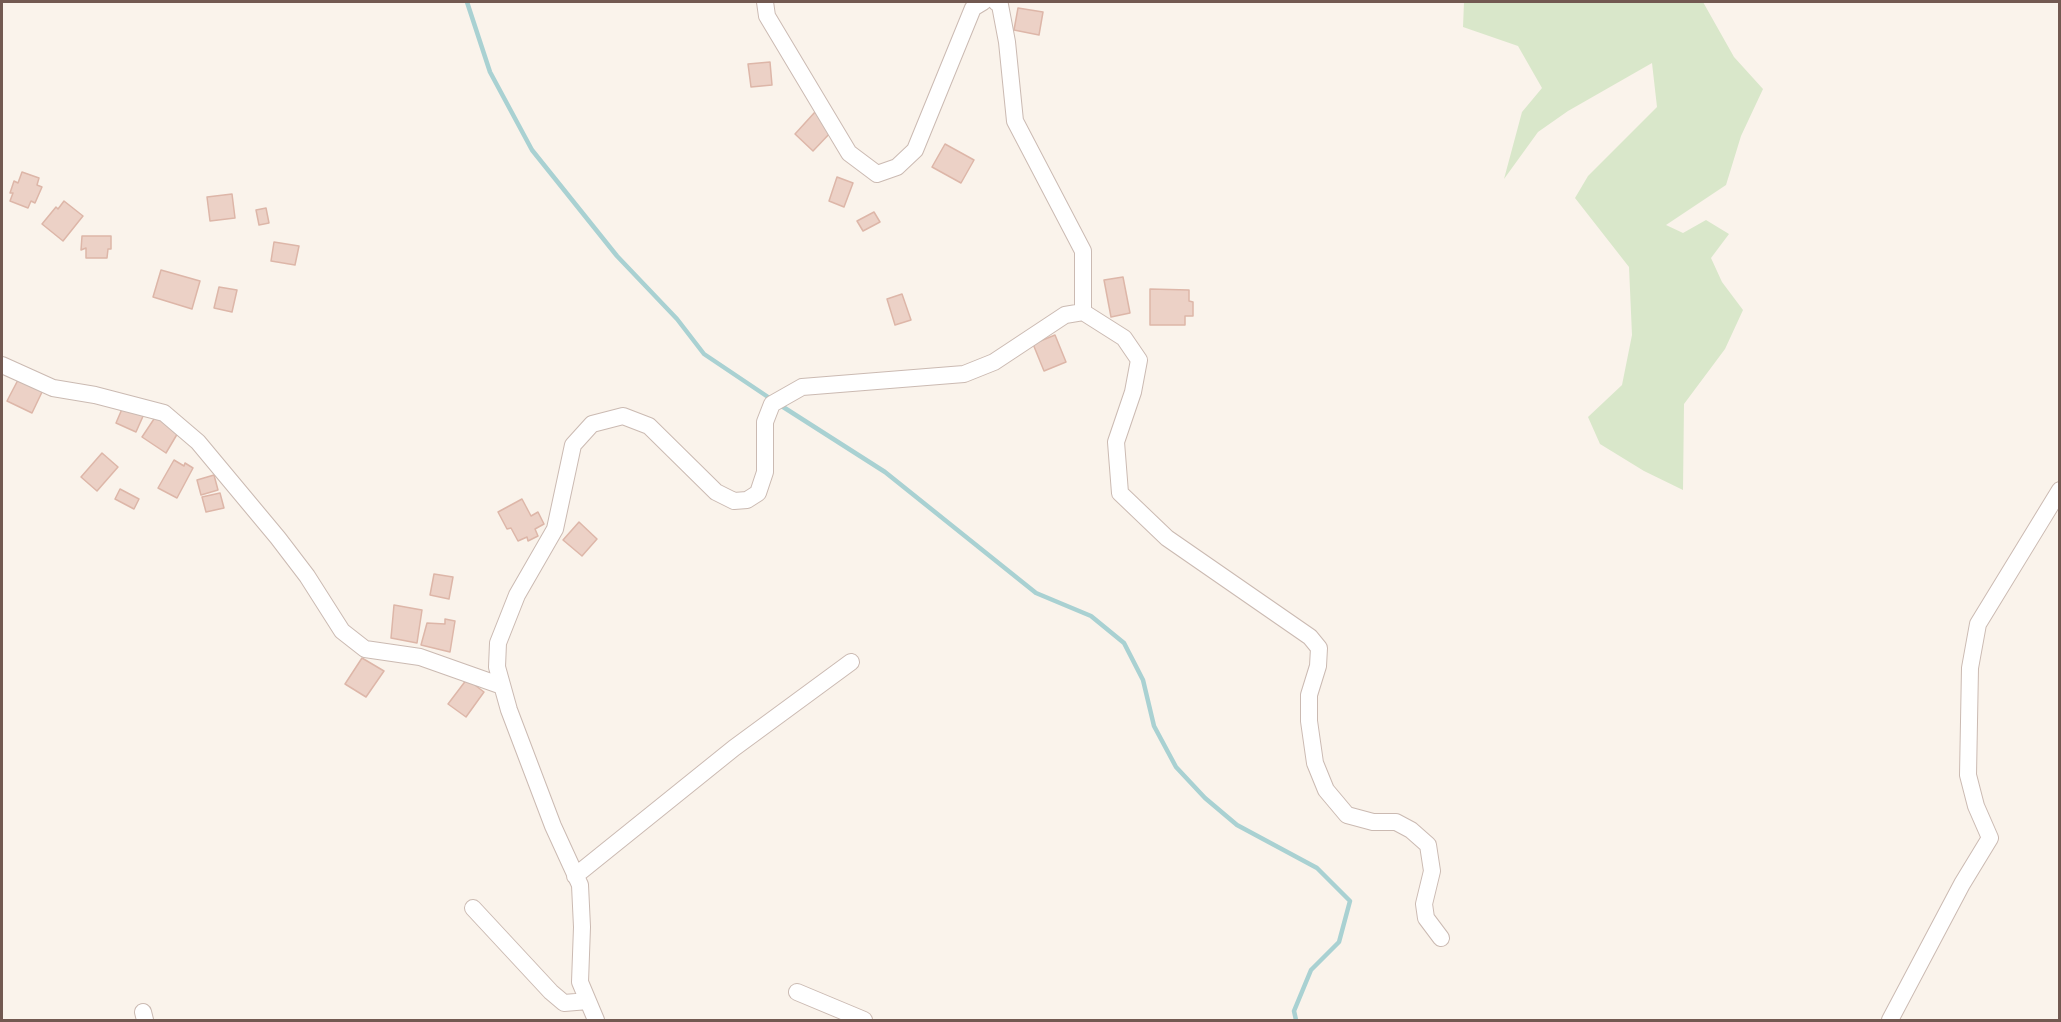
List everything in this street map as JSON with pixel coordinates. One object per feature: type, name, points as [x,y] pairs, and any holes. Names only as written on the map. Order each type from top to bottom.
[{"type":"street","points":[[765,2],[767,16],[849,153],[877,174],[897,167],[915,150],[973,8],[983,2]]},
{"type":"street","points":[[996,2],[1000,5],[1007,42],[1015,121],[1083,251],[1083,312]]},
{"type":"street","points":[[596,1020],[580,982],[582,927],[580,885],[553,826],[509,710],[497,667],[498,643],[517,595],[555,529],[573,445],[592,424],[623,416],[649,426],[716,492],[734,501],[747,500],[758,493],[765,472],[765,422],[772,404],[802,387],[964,374],[994,362],[1065,315],[1083,312],[1124,339],[1139,360],[1133,392],[1116,442],[1120,494],[1167,538],[1310,637],[1319,648],[1318,666],[1309,695],[1309,721],[1315,763],[1326,790],[1347,815],[1372,822],[1396,822],[1411,830],[1428,845],[1432,871],[1424,904],[1426,918],[1441,938]]},
{"type":"street","points":[[2,365],[53,388],[94,395],[164,413],[198,442],[271,529],[307,576],[342,631],[365,649],[420,657],[502,686]]},
{"type":"street","points":[[1890,1020],[1962,884],[1990,838],[1976,806],[1968,775],[1970,668],[1978,624],[2060,490]]},
{"type":"street","points":[[575,876],[734,748],[851,662]]},
{"type":"street","points":[[473,908],[564,1004],[588,1001]]},
{"type":"street","points":[[797,992],[864,1020]]},
{"type":"green space","points":[[1464,2],[1703,2],[1734,57],[1763,89],[1741,136],[1726,185],[1666,225],[1683,233],[1706,220],[1729,234],[1711,258],[1722,282],[1743,310],[1725,349],[1684,404],[1683,490],[1644,471],[1600,444],[1588,417],[1622,385],[1632,335],[1629,267],[1575,198],[1588,176],[1657,107],[1652,63],[1568,111],[1538,132],[1504,179],[1522,112],[1542,88],[1518,46],[1463,27]]},
{"type":"building","points":[[1018,8],[1043,12],[1039,35],[1014,30]]},
{"type":"building","points":[[770,62],[772,85],[751,87],[748,64]]},
{"type":"building","points":[[815,112],[833,130],[813,151],[795,134]]},
{"type":"building","points":[[945,144],[974,160],[961,183],[932,167]]},
{"type":"building","points":[[22,172],[39,178],[37,185],[42,187],[35,203],[31,201],[28,208],[10,201],[14,181],[18,183]]},
{"type":"building","points":[[837,177],[853,183],[844,207],[829,201]]},
{"type":"building","points":[[232,194],[235,218],[210,221],[207,197]]},
{"type":"building","points":[[64,201],[83,216],[63,241],[42,224]]},
{"type":"building","points":[[266,208],[269,223],[259,225],[256,210]]},
{"type":"building","points":[[874,212],[880,222],[863,231],[857,221]]},
{"type":"building","points":[[82,236],[111,236],[111,249],[108,249],[107,258],[86,258],[86,248],[81,250]]},
{"type":"building","points":[[274,242],[299,246],[295,265],[271,261]]},
{"type":"building","points":[[161,270],[200,281],[192,309],[153,297]]},
{"type":"building","points":[[1123,277],[1130,313],[1111,317],[1104,280]]},
{"type":"building","points":[[219,287],[237,290],[232,312],[214,308]]},
{"type":"building","points":[[1150,289],[1189,290],[1189,301],[1193,302],[1193,316],[1185,316],[1185,325],[1150,325]]},
{"type":"building","points":[[902,294],[911,320],[895,325],[887,299]]},
{"type":"building","points":[[1055,335],[1066,362],[1044,371],[1033,344]]},
{"type":"building","points":[[19,378],[43,390],[32,413],[7,401]]},
{"type":"building","points":[[122,409],[144,414],[136,432],[116,423]]},
{"type":"building","points":[[156,416],[179,431],[166,453],[142,437]]},
{"type":"building","points":[[102,453],[118,467],[97,491],[81,477]]},
{"type":"building","points":[[174,460],[193,468],[177,498],[158,488]]},
{"type":"building","points":[[214,475],[218,490],[201,495],[197,480]]},
{"type":"building","points":[[120,489],[139,499],[134,509],[115,499]]},
{"type":"building","points":[[220,493],[224,508],[206,512],[202,497]]},
{"type":"building","points":[[522,499],[531,516],[538,512],[544,524],[535,529],[538,536],[528,541],[527,537],[518,541],[511,528],[507,529],[498,512]]},
{"type":"building","points":[[579,522],[597,539],[582,556],[563,540]]},
{"type":"building","points":[[434,574],[453,577],[449,599],[430,595]]},
{"type":"building","points":[[394,605],[422,610],[417,643],[391,638]]},
{"type":"building","points":[[445,619],[455,621],[450,652],[421,645],[427,623],[445,624]]},
{"type":"building","points":[[362,658],[384,671],[366,697],[345,684]]},
{"type":"building","points":[[467,679],[484,692],[466,717],[448,704]]},
{"type":"waterway","points":[[467,2],[490,72],[532,150],[617,256],[677,319],[704,354],[771,399]]},
{"type":"waterway","points":[[780,405],[885,472],[1036,593],[1091,616],[1124,643],[1143,680],[1154,726],[1176,767],[1205,798],[1237,825],[1317,868],[1350,901],[1339,942],[1311,970],[1294,1011],[1296,1020]]}]
